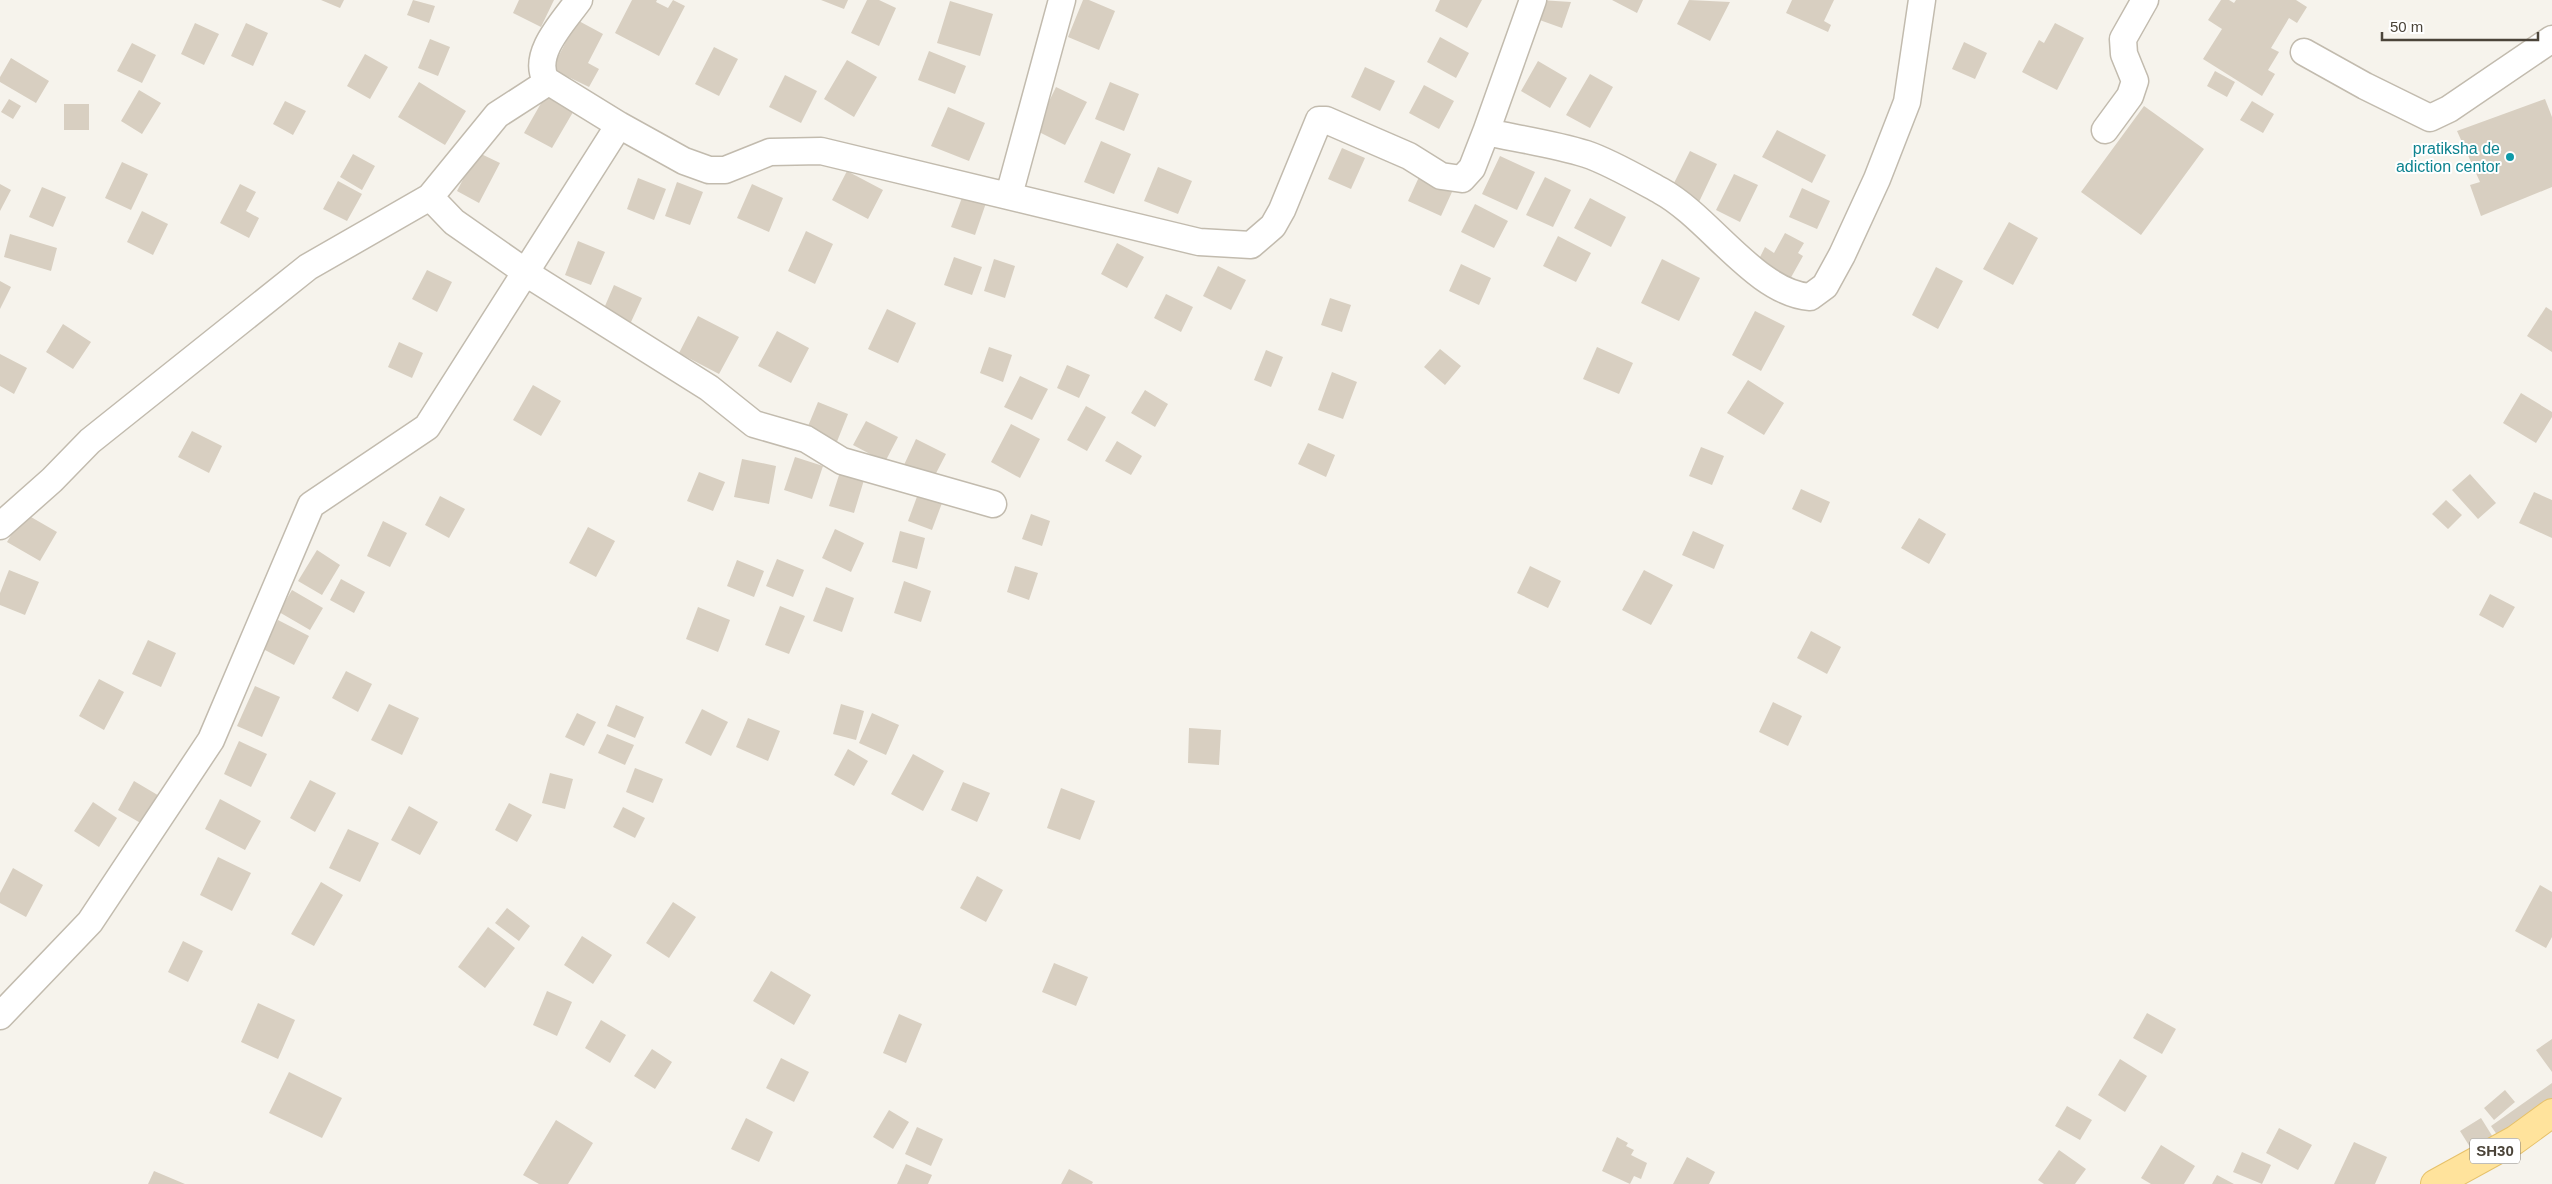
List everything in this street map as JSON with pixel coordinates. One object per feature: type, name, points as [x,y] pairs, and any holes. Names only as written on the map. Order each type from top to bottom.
[{"type":"main road","name":"SH30","points":[[2435,1184],[2515,1140],[2552,1113]]},
{"type":"street","points":[[579,0],[552,38],[544,56],[544,76],[548,82],[684,162],[709,170],[725,170],[770,152],[821,151],[1200,242],[1250,245],[1273,226],[1282,210],[1320,120],[1326,120],[1382,144],[1441,176],[1462,179],[1472,168],[1533,0]]},
{"type":"street","points":[[1009,195],[1062,0]]},
{"type":"street","points":[[1486,132],[1587,155],[1664,192],[1729,246],[1761,278],[1796,296],[1810,297],[1825,286],[1842,255],[1877,178],[1907,102],[1922,0]]},
{"type":"street","points":[[2105,130],[2130,96],[2135,81],[2124,54],[2123,39],[2145,0]]},
{"type":"street","points":[[2304,52],[2365,86],[2430,118],[2449,109],[2552,40]]},
{"type":"street","points":[[0,526],[52,480],[90,440],[308,267],[430,196],[497,115],[548,82]]},
{"type":"street","points":[[0,1016],[90,922],[211,740],[311,505],[427,427],[619,125]]},
{"type":"street","points":[[430,196],[454,222],[526,272],[709,388],[754,424],[806,439],[842,461],[993,504]]},
{"type":"building","points":[[321,0],[344,0],[340,8]]},
{"type":"building","points":[[413,0],[435,6],[429,23],[407,15]]},
{"type":"building","points":[[519,0],[554,0],[541,27],[513,13]]},
{"type":"building","points":[[632,0],[657,0],[656,2],[668,8],[673,0],[685,6],[659,56],[615,33]]},
{"type":"building","points":[[821,0],[848,0],[844,9]]},
{"type":"building","points":[[867,0],[879,0],[896,8],[879,46],[851,33]]},
{"type":"building","points":[[1083,0],[1089,0],[1115,11],[1099,50],[1068,37]]},
{"type":"building","points":[[1440,0],[1482,0],[1467,28],[1435,11]]},
{"type":"building","points":[[1540,0],[1571,2],[1562,28],[1534,18]]},
{"type":"building","points":[[1612,0],[1643,0],[1637,13]]},
{"type":"building","points":[[1689,0],[1730,2],[1710,41],[1677,24]]},
{"type":"building","points":[[1792,0],[1834,0],[1824,21],[1831,25],[1828,32],[1786,13]]},
{"type":"building","points":[[2221,0],[2229,0],[2234,3],[2236,0],[2296,0],[2307,7],[2297,23],[2289,18],[2271,48],[2279,52],[2268,70],[2275,74],[2262,96],[2203,59],[2222,29],[2208,20]]},
{"type":"building","points":[[950,1],[993,14],[980,56],[937,43]]},
{"type":"building","points":[[577,20],[603,34],[588,63],[599,69],[589,87],[552,69]]},
{"type":"building","points":[[195,23],[219,34],[204,65],[181,54]]},
{"type":"building","points":[[246,23],[268,33],[253,66],[231,56]]},
{"type":"building","points":[[2055,23],[2084,38],[2057,90],[2022,72],[2039,40],[2044,43]]},
{"type":"building","points":[[1440,37],[1469,53],[1456,78],[1427,62]]},
{"type":"building","points":[[430,39],[450,47],[438,76],[418,68]]},
{"type":"building","points":[[1964,42],[1987,53],[1975,79],[1952,69]]},
{"type":"building","points":[[132,43],[156,55],[142,83],[117,71]]},
{"type":"building","points":[[714,47],[738,59],[719,96],[695,84]]},
{"type":"building","points":[[929,51],[966,66],[955,94],[918,80]]},
{"type":"building","points":[[365,54],[388,67],[370,99],[347,86]]},
{"type":"building","points":[[11,58],[49,81],[36,103],[0,82],[0,77]]},
{"type":"building","points":[[847,60],[877,77],[854,117],[824,99]]},
{"type":"building","points":[[1538,61],[1567,78],[1550,108],[1521,91]]},
{"type":"building","points":[[1365,67],[1395,81],[1380,111],[1351,97]]},
{"type":"building","points":[[2215,71],[2235,82],[2227,97],[2207,86]]},
{"type":"building","points":[[1590,74],[1613,87],[1590,128],[1566,115]]},
{"type":"building","points":[[785,75],[817,91],[801,123],[769,107]]},
{"type":"building","points":[[419,82],[466,111],[445,145],[398,117]]},
{"type":"building","points":[[1110,82],[1139,94],[1124,131],[1095,119]]},
{"type":"building","points":[[1424,85],[1454,101],[1439,129],[1409,113]]},
{"type":"building","points":[[1056,87],[1087,102],[1065,145],[1035,130]]},
{"type":"building","points":[[139,90],[161,103],[142,134],[121,121]]},
{"type":"building","points":[[548,91],[576,107],[552,148],[524,133]]},
{"type":"building","points":[[9,99],[21,106],[13,119],[1,112]]},
{"type":"building","name":"pratiksha de adiction centor","points":[[2545,99],[2552,117],[2552,187],[2481,216],[2470,185],[2480,182],[2457,131]]},
{"type":"building","points":[[285,101],[306,111],[293,135],[273,124]]},
{"type":"building","points":[[2252,101],[2274,114],[2263,133],[2240,120]]},
{"type":"building","points":[[64,104],[89,104],[89,130],[64,130]]},
{"type":"building","points":[[2144,106],[2204,149],[2141,235],[2081,192]]},
{"type":"building","points":[[948,107],[985,123],[969,161],[931,146]]},
{"type":"building","points":[[1777,130],[1826,155],[1812,183],[1762,157]]},
{"type":"building","points":[[1101,141],[1131,154],[1114,194],[1084,182]]},
{"type":"building","points":[[1342,148],[1365,158],[1351,189],[1328,179]]},
{"type":"building","points":[[1690,151],[1717,164],[1699,202],[1671,189]]},
{"type":"building","points":[[477,152],[500,163],[479,203],[457,191]]},
{"type":"building","points":[[353,154],[375,166],[362,190],[340,177]]},
{"type":"building","points":[[1500,156],[1535,172],[1517,210],[1482,194]]},
{"type":"building","points":[[122,162],[148,174],[131,210],[105,198]]},
{"type":"building","points":[[1158,167],[1192,181],[1178,214],[1144,201]]},
{"type":"building","points":[[847,171],[883,190],[868,219],[832,200]]},
{"type":"building","points":[[1734,174],[1758,185],[1740,222],[1716,210]]},
{"type":"building","points":[[1419,177],[1452,192],[1441,216],[1408,201]]},
{"type":"building","points":[[1545,177],[1571,190],[1553,227],[1526,215]]},
{"type":"building","points":[[638,178],[666,189],[654,220],[627,209]]},
{"type":"building","points":[[338,181],[362,194],[347,221],[323,209]]},
{"type":"building","points":[[677,182],[703,192],[690,225],[665,216]]},
{"type":"building","points":[[0,184],[11,190],[0,211]]},
{"type":"building","points":[[240,184],[256,192],[246,211],[259,218],[249,238],[220,223]]},
{"type":"building","points":[[752,184],[783,198],[769,232],[737,218]]},
{"type":"building","points":[[42,187],[66,197],[53,227],[29,217]]},
{"type":"building","points":[[1802,188],[1830,201],[1817,229],[1789,217]]},
{"type":"building","points":[[963,195],[986,203],[975,235],[951,227]]},
{"type":"building","points":[[1590,198],[1626,217],[1611,247],[1574,228]]},
{"type":"building","points":[[1475,204],[1508,221],[1494,248],[1461,232]]},
{"type":"building","points":[[142,211],[168,224],[153,255],[127,242]]},
{"type":"building","points":[[2009,222],[2038,238],[2013,285],[1983,269]]},
{"type":"building","points":[[806,231],[833,244],[815,284],[788,271]]},
{"type":"building","points":[[1785,233],[1804,243],[1798,253],[1803,256],[1789,281],[1757,263],[1765,247],[1774,253]]},
{"type":"building","points":[[10,234],[57,248],[51,271],[4,257]]},
{"type":"building","points":[[1558,236],[1591,253],[1576,282],[1543,266]]},
{"type":"building","points":[[578,241],[605,252],[591,285],[565,275]]},
{"type":"building","points":[[1117,243],[1144,257],[1127,288],[1101,274]]},
{"type":"building","points":[[954,257],[982,267],[972,295],[944,285]]},
{"type":"building","points":[[994,259],[1015,266],[1005,298],[984,291]]},
{"type":"building","points":[[1662,259],[1700,278],[1679,321],[1641,303]]},
{"type":"building","points":[[1461,264],[1491,278],[1479,305],[1449,291]]},
{"type":"building","points":[[1218,266],[1246,280],[1231,310],[1203,296]]},
{"type":"building","points":[[1936,267],[1963,281],[1938,329],[1912,315]]},
{"type":"building","points":[[427,270],[452,282],[437,312],[412,299]]},
{"type":"building","points":[[0,281],[11,287],[0,309]]},
{"type":"building","points":[[614,285],[642,298],[626,333],[599,320]]},
{"type":"building","points":[[1166,294],[1193,307],[1181,332],[1154,318]]},
{"type":"building","points":[[1330,298],[1351,305],[1342,332],[1321,325]]},
{"type":"building","points":[[2546,307],[2552,311],[2552,352],[2527,336]]},
{"type":"building","points":[[887,309],[916,323],[898,363],[868,349]]},
{"type":"building","points":[[1755,311],[1785,326],[1761,371],[1732,355]]},
{"type":"building","points":[[698,316],[739,337],[719,374],[679,353]]},
{"type":"building","points":[[63,324],[91,342],[73,369],[46,352]]},
{"type":"building","points":[[777,331],[809,348],[791,383],[758,366]]},
{"type":"building","points":[[399,342],[423,353],[412,378],[388,367]]},
{"type":"building","points":[[989,347],[1012,355],[1003,382],[980,373]]},
{"type":"building","points":[[1597,347],[1633,363],[1619,394],[1583,379]]},
{"type":"building","points":[[1440,349],[1461,366],[1445,385],[1424,367]]},
{"type":"building","points":[[1266,350],[1283,357],[1271,387],[1254,380]]},
{"type":"building","points":[[0,354],[27,368],[14,394],[0,386]]},
{"type":"building","points":[[1067,365],[1090,375],[1079,398],[1057,388]]},
{"type":"building","points":[[1332,372],[1357,382],[1343,419],[1318,410]]},
{"type":"building","points":[[1020,376],[1048,389],[1032,420],[1004,407]]},
{"type":"building","points":[[1748,380],[1784,403],[1764,435],[1727,413]]},
{"type":"building","points":[[533,385],[561,401],[541,436],[513,420]]},
{"type":"building","points":[[1145,390],[1168,404],[1155,427],[1131,413]]},
{"type":"building","points":[[2521,393],[2552,412],[2552,417],[2536,443],[2503,423]]},
{"type":"building","points":[[818,402],[848,414],[836,444],[806,431]]},
{"type":"building","points":[[1086,406],[1106,417],[1087,451],[1067,440]]},
{"type":"building","points":[[866,421],[898,437],[885,462],[853,445]]},
{"type":"building","points":[[1011,424],[1040,439],[1020,478],[991,462]]},
{"type":"building","points":[[192,431],[222,446],[209,473],[178,457]]},
{"type":"building","points":[[916,439],[946,454],[933,479],[904,465]]},
{"type":"building","points":[[1117,441],[1142,456],[1131,475],[1105,461]]},
{"type":"building","points":[[1308,443],[1335,455],[1326,477],[1298,464]]},
{"type":"building","points":[[1701,447],[1724,456],[1712,485],[1689,476]]},
{"type":"building","points":[[795,457],[823,466],[812,499],[784,490]]},
{"type":"building","points":[[742,459],[776,466],[769,504],[734,497]]},
{"type":"building","points":[[699,472],[725,482],[713,511],[687,501]]},
{"type":"building","points":[[840,472],[864,480],[854,513],[829,506]]},
{"type":"building","points":[[2470,474],[2496,503],[2478,519],[2452,490]]},
{"type":"building","points":[[1801,489],[1830,502],[1821,523],[1792,509]]},
{"type":"building","points":[[2534,492],[2552,500],[2552,538],[2519,523]]},
{"type":"building","points":[[918,494],[942,503],[932,530],[908,521]]},
{"type":"building","points":[[440,496],[465,509],[449,538],[425,525]]},
{"type":"building","points":[[2446,500],[2462,515],[2448,529],[2432,514]]},
{"type":"building","points":[[24,513],[57,532],[40,561],[7,542]]},
{"type":"building","points":[[1031,514],[1050,521],[1042,546],[1022,539]]},
{"type":"building","points":[[1919,518],[1946,534],[1929,564],[1901,548]]},
{"type":"building","points":[[383,521],[407,533],[390,567],[367,556]]},
{"type":"building","points":[[588,527],[615,541],[596,577],[569,563]]},
{"type":"building","points":[[835,529],[864,543],[851,572],[822,558]]},
{"type":"building","points":[[900,531],[925,538],[917,569],[892,562]]},
{"type":"building","points":[[1693,531],[1724,545],[1714,569],[1682,555]]},
{"type":"building","points":[[317,550],[340,565],[322,595],[298,581]]},
{"type":"building","points":[[777,559],[804,570],[793,597],[766,586]]},
{"type":"building","points":[[737,560],[764,571],[754,597],[727,586]]},
{"type":"building","points":[[1015,566],[1038,573],[1029,600],[1007,592]]},
{"type":"building","points":[[1530,566],[1561,581],[1548,608],[1517,593]]},
{"type":"building","points":[[9,570],[39,582],[25,615],[0,605],[0,593]]},
{"type":"building","points":[[1644,570],[1673,585],[1651,625],[1622,610]]},
{"type":"building","points":[[341,579],[365,592],[354,613],[330,600]]},
{"type":"building","points":[[904,581],[931,591],[921,622],[894,613]]},
{"type":"building","points":[[826,587],[854,598],[842,632],[813,621]]},
{"type":"building","points":[[292,590],[323,608],[310,630],[279,612]]},
{"type":"building","points":[[2490,594],[2515,607],[2503,628],[2479,615]]},
{"type":"building","points":[[780,606],[805,616],[789,654],[765,645]]},
{"type":"building","points":[[698,607],[730,620],[718,652],[686,639]]},
{"type":"building","points":[[278,620],[309,636],[294,665],[263,649]]},
{"type":"building","points":[[1811,631],[1841,647],[1827,674],[1797,658]]},
{"type":"building","points":[[148,640],[176,653],[161,687],[132,674]]},
{"type":"building","points":[[346,671],[372,684],[358,712],[332,698]]},
{"type":"building","points":[[99,679],[124,692],[104,730],[79,716]]},
{"type":"building","points":[[255,686],[280,697],[262,737],[237,726]]},
{"type":"building","points":[[1773,702],[1802,716],[1788,746],[1759,732]]},
{"type":"building","points":[[389,704],[419,718],[402,755],[371,740]]},
{"type":"building","points":[[841,704],[864,711],[856,740],[833,734]]},
{"type":"building","points":[[616,705],[644,717],[635,738],[607,726]]},
{"type":"building","points":[[702,709],[728,722],[711,756],[685,743]]},
{"type":"building","points":[[577,713],[596,722],[584,746],[565,737]]},
{"type":"building","points":[[872,713],[899,725],[886,755],[859,743]]},
{"type":"building","points":[[748,718],[780,731],[768,761],[736,747]]},
{"type":"building","points":[[1189,728],[1221,730],[1219,765],[1188,763]]},
{"type":"building","points":[[607,734],[634,745],[625,765],[598,753]]},
{"type":"building","points":[[239,741],[267,754],[251,787],[224,774]]},
{"type":"building","points":[[848,749],[868,761],[854,786],[834,775]]},
{"type":"building","points":[[913,754],[944,771],[923,811],[891,794]]},
{"type":"building","points":[[635,768],[663,779],[653,803],[626,792]]},
{"type":"building","points":[[550,773],[573,779],[565,809],[542,803]]},
{"type":"building","points":[[310,780],[336,793],[315,832],[290,818]]},
{"type":"building","points":[[134,781],[161,797],[144,825],[118,810]]},
{"type":"building","points":[[963,782],[990,793],[977,822],[951,810]]},
{"type":"building","points":[[1061,788],[1095,801],[1080,840],[1047,828]]},
{"type":"building","points":[[220,799],[261,821],[245,850],[205,829]]},
{"type":"building","points":[[93,802],[117,818],[99,847],[74,831]]},
{"type":"building","points":[[509,803],[532,815],[517,842],[495,830]]},
{"type":"building","points":[[409,806],[438,822],[420,855],[391,840]]},
{"type":"building","points":[[623,807],[645,818],[635,838],[613,827]]},
{"type":"building","points":[[348,829],[379,843],[360,882],[329,868]]},
{"type":"building","points":[[218,857],[251,873],[232,911],[200,895]]},
{"type":"building","points":[[13,868],[43,885],[26,917],[0,903],[0,893]]},
{"type":"building","points":[[977,876],[1003,890],[986,922],[960,908]]},
{"type":"building","points":[[321,882],[343,895],[314,946],[291,934]]},
{"type":"building","points":[[2540,885],[2552,892],[2552,937],[2546,948],[2515,931]]},
{"type":"building","points":[[673,902],[696,917],[669,958],[646,943]]},
{"type":"building","points":[[507,908],[530,926],[519,941],[495,923]]},
{"type":"building","points":[[488,927],[515,948],[485,988],[458,967]]},
{"type":"building","points":[[582,936],[612,955],[593,984],[564,965]]},
{"type":"building","points":[[183,941],[203,951],[188,982],[168,972]]},
{"type":"building","points":[[1054,963],[1088,977],[1076,1006],[1042,992]]},
{"type":"building","points":[[771,971],[811,995],[794,1025],[753,1001]]},
{"type":"building","points":[[547,991],[572,1002],[557,1036],[533,1025]]},
{"type":"building","points":[[258,1003],[295,1020],[278,1059],[241,1042]]},
{"type":"building","points":[[2147,1013],[2176,1029],[2162,1054],[2133,1038]]},
{"type":"building","points":[[899,1014],[922,1024],[906,1063],[883,1053]]},
{"type":"building","points":[[601,1020],[626,1035],[610,1063],[585,1048]]},
{"type":"building","points":[[2552,1039],[2552,1072],[2536,1050]]},
{"type":"building","points":[[652,1049],[672,1062],[655,1089],[634,1076]]},
{"type":"building","points":[[781,1058],[809,1072],[794,1102],[766,1088]]},
{"type":"building","points":[[2120,1059],[2147,1076],[2125,1112],[2098,1095]]},
{"type":"building","points":[[289,1072],[342,1098],[322,1138],[269,1113]]},
{"type":"building","points":[[2552,1083],[2552,1107],[2502,1142],[2491,1126]]},
{"type":"building","points":[[2505,1090],[2515,1102],[2494,1120],[2484,1108]]},
{"type":"building","points":[[2067,1106],[2092,1120],[2080,1140],[2055,1126]]},
{"type":"building","points":[[889,1110],[909,1122],[893,1149],[873,1137]]},
{"type":"building","points":[[746,1118],[773,1132],[759,1162],[731,1149]]},
{"type":"building","points":[[2481,1118],[2496,1142],[2475,1155],[2460,1131]]},
{"type":"building","points":[[556,1120],[593,1143],[568,1184],[539,1184],[523,1175]]},
{"type":"building","points":[[917,1127],[943,1139],[931,1166],[905,1154]]},
{"type":"building","points":[[2279,1128],[2312,1145],[2298,1170],[2266,1153]]},
{"type":"building","points":[[1617,1137],[1628,1143],[1626,1146],[1634,1150],[1631,1155],[1647,1163],[1641,1179],[1634,1176],[1630,1184],[1602,1171]]},
{"type":"building","points":[[2354,1142],[2387,1157],[2375,1184],[2334,1184]]},
{"type":"building","points":[[2161,1145],[2195,1166],[2184,1184],[2151,1184],[2141,1178]]},
{"type":"building","points":[[2059,1150],[2086,1169],[2075,1184],[2044,1184],[2038,1180]]},
{"type":"building","points":[[2242,1152],[2271,1165],[2262,1184],[2233,1172]]},
{"type":"building","points":[[1687,1157],[1715,1172],[1709,1184],[1673,1184]]},
{"type":"building","points":[[906,1164],[932,1175],[928,1184],[897,1184]]},
{"type":"building","points":[[1069,1169],[1093,1182],[1092,1184],[1061,1184]]},
{"type":"building","points":[[154,1171],[185,1184],[148,1184]]},
{"type":"building","points":[[2217,1175],[2234,1184],[2212,1184]]},
{"type":"place","name":"pratiksha de adiction centor","points":[[2510,157]]}]
